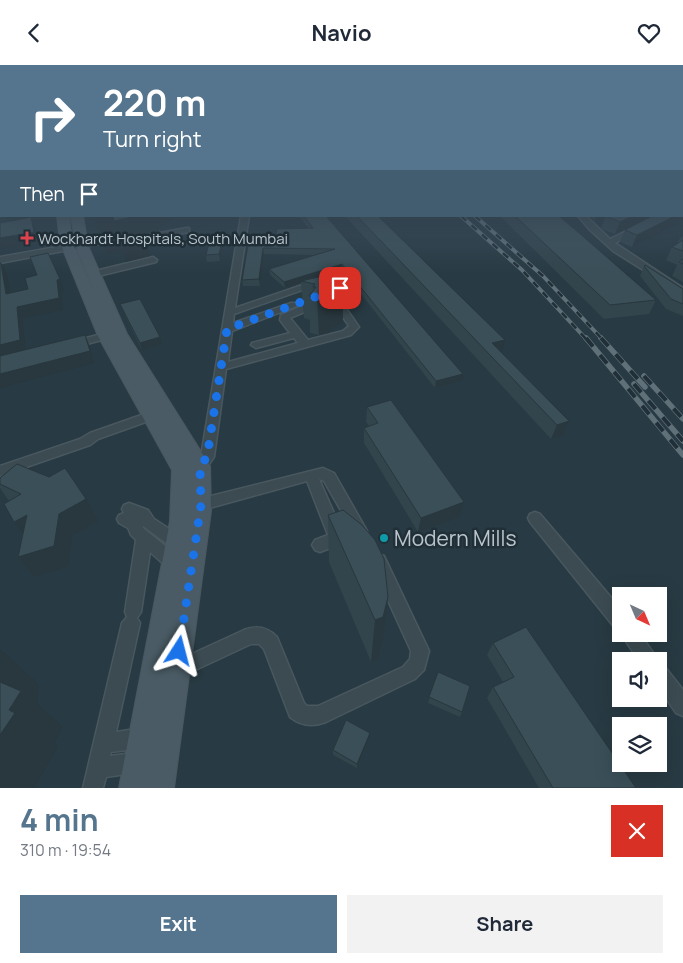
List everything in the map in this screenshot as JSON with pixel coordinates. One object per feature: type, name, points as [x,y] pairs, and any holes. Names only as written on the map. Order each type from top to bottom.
[{"type":"main road","points":[[63,217],[78,248],[112,334],[152,419],[191,468]]},
{"type":"main road","points":[[77,217],[78,248],[94,274],[112,334],[170,417],[191,468],[192,507],[176,670],[153,749],[135,788]]},
{"type":"main road","points":[[158,788],[153,749],[176,553],[192,507]]},
{"type":"street","points":[[191,468],[207,457],[245,217]]},
{"type":"street","points":[[583,217],[591,227],[618,250],[683,292]]},
{"type":"street","points":[[609,243],[661,217]]},
{"type":"street","points":[[591,227],[601,225]]},
{"type":"street","points":[[0,260],[186,230]]},
{"type":"street","points":[[78,248],[135,235]]},
{"type":"street","points":[[94,274],[153,259]]},
{"type":"street","points":[[230,313],[328,279]]},
{"type":"street","points":[[227,329],[339,289]]},
{"type":"street","points":[[221,367],[347,333],[354,325],[336,300],[327,299],[285,317],[285,320],[305,344]]},
{"type":"street","points":[[64,347],[112,334]]},
{"type":"street","points":[[256,345],[297,334]]},
{"type":"street","points":[[0,471],[85,442],[99,442],[152,419],[170,417]]},
{"type":"street","points":[[176,670],[250,636],[258,634],[265,636],[271,643],[297,710],[301,714],[310,717],[328,711],[409,673],[417,667],[420,660],[420,651],[384,572],[329,477],[323,473],[311,475],[192,507]]},
{"type":"street","points":[[311,475],[336,536],[332,540],[320,545]]},
{"type":"street","points":[[127,514],[143,514],[176,553],[144,539],[136,531],[135,524],[127,514]]},
{"type":"street","points":[[535,518],[612,611]]},
{"type":"street","points":[[96,778],[131,615],[144,539]]},
{"type":"street","points":[[667,684],[683,706]]},
{"type":"street","points":[[104,743],[153,749]]},
{"type":"street","points":[[96,778],[153,749]]},
{"type":"building","points":[[31,217],[34,232],[0,238],[0,223]]},
{"type":"building","points":[[113,217],[132,217],[114,221]]},
{"type":"building","points":[[305,217],[327,217],[463,374],[436,381],[342,264],[284,282],[269,269],[335,249],[263,248],[259,279],[242,280],[249,239],[253,237],[276,236],[277,229],[313,228]]},
{"type":"building","points":[[358,217],[379,217],[505,340],[492,343],[569,421],[557,425]]},
{"type":"building","points":[[516,217],[560,217],[656,300],[610,305]]},
{"type":"building","points":[[608,217],[630,217],[620,222]]},
{"type":"building","points":[[650,217],[673,217],[637,235],[625,230]]},
{"type":"building","points":[[210,239],[223,239],[219,254],[206,255]]},
{"type":"building","points":[[683,240],[683,251],[672,247]]},
{"type":"building","points":[[48,253],[60,279],[57,280],[59,298],[17,307],[20,340],[0,345],[0,263],[6,294],[28,289],[25,278],[37,275],[30,257]]},
{"type":"building","points":[[645,265],[683,289],[683,304],[671,299]]},
{"type":"building","points":[[332,274],[343,287],[333,290],[328,296],[317,298],[309,296],[316,287],[313,287],[315,284],[301,281]]},
{"type":"building","points":[[140,299],[160,337],[140,343],[120,304]]},
{"type":"building","points":[[85,335],[90,351],[0,374],[0,356]]},
{"type":"building","points":[[391,400],[464,502],[421,518],[364,428],[378,423],[367,407]]},
{"type":"building","points":[[17,464],[49,477],[65,468],[86,499],[59,514],[54,546],[18,557],[27,515],[14,522],[4,504],[21,494],[0,484],[0,478]]},
{"type":"building","points":[[343,510],[362,525],[375,540],[384,559],[388,597],[383,617],[375,620],[328,515]]},
{"type":"building","points":[[526,627],[612,753],[612,772],[625,772],[636,788],[553,788],[493,687],[514,677],[493,643]]},
{"type":"building","points":[[438,672],[470,686],[462,712],[429,697]]},
{"type":"building","points":[[0,682],[21,691],[9,710],[15,713],[0,735]]},
{"type":"building","points":[[346,720],[370,733],[357,764],[333,750]]},
{"type":"railway","points":[[462,217],[522,270],[587,340]]},
{"type":"railway","points":[[476,217],[543,276],[603,340]]},
{"type":"railway","points":[[586,338],[683,455]]},
{"type":"railway","points":[[601,338],[645,387]]},
{"type":"railway","points":[[644,376],[683,419]]},
{"type":"railway","points":[[634,384],[683,441]]},
{"type":"place","name":"Wockhardt Hospitals, South Mumbai","points":[[27,238]]},
{"type":"place","name":"Modern Mills","points":[[384,538]]},
{"type":"route","points":[[179,651],[201,505],[200,466],[207,457],[227,329],[340,288]]}]
